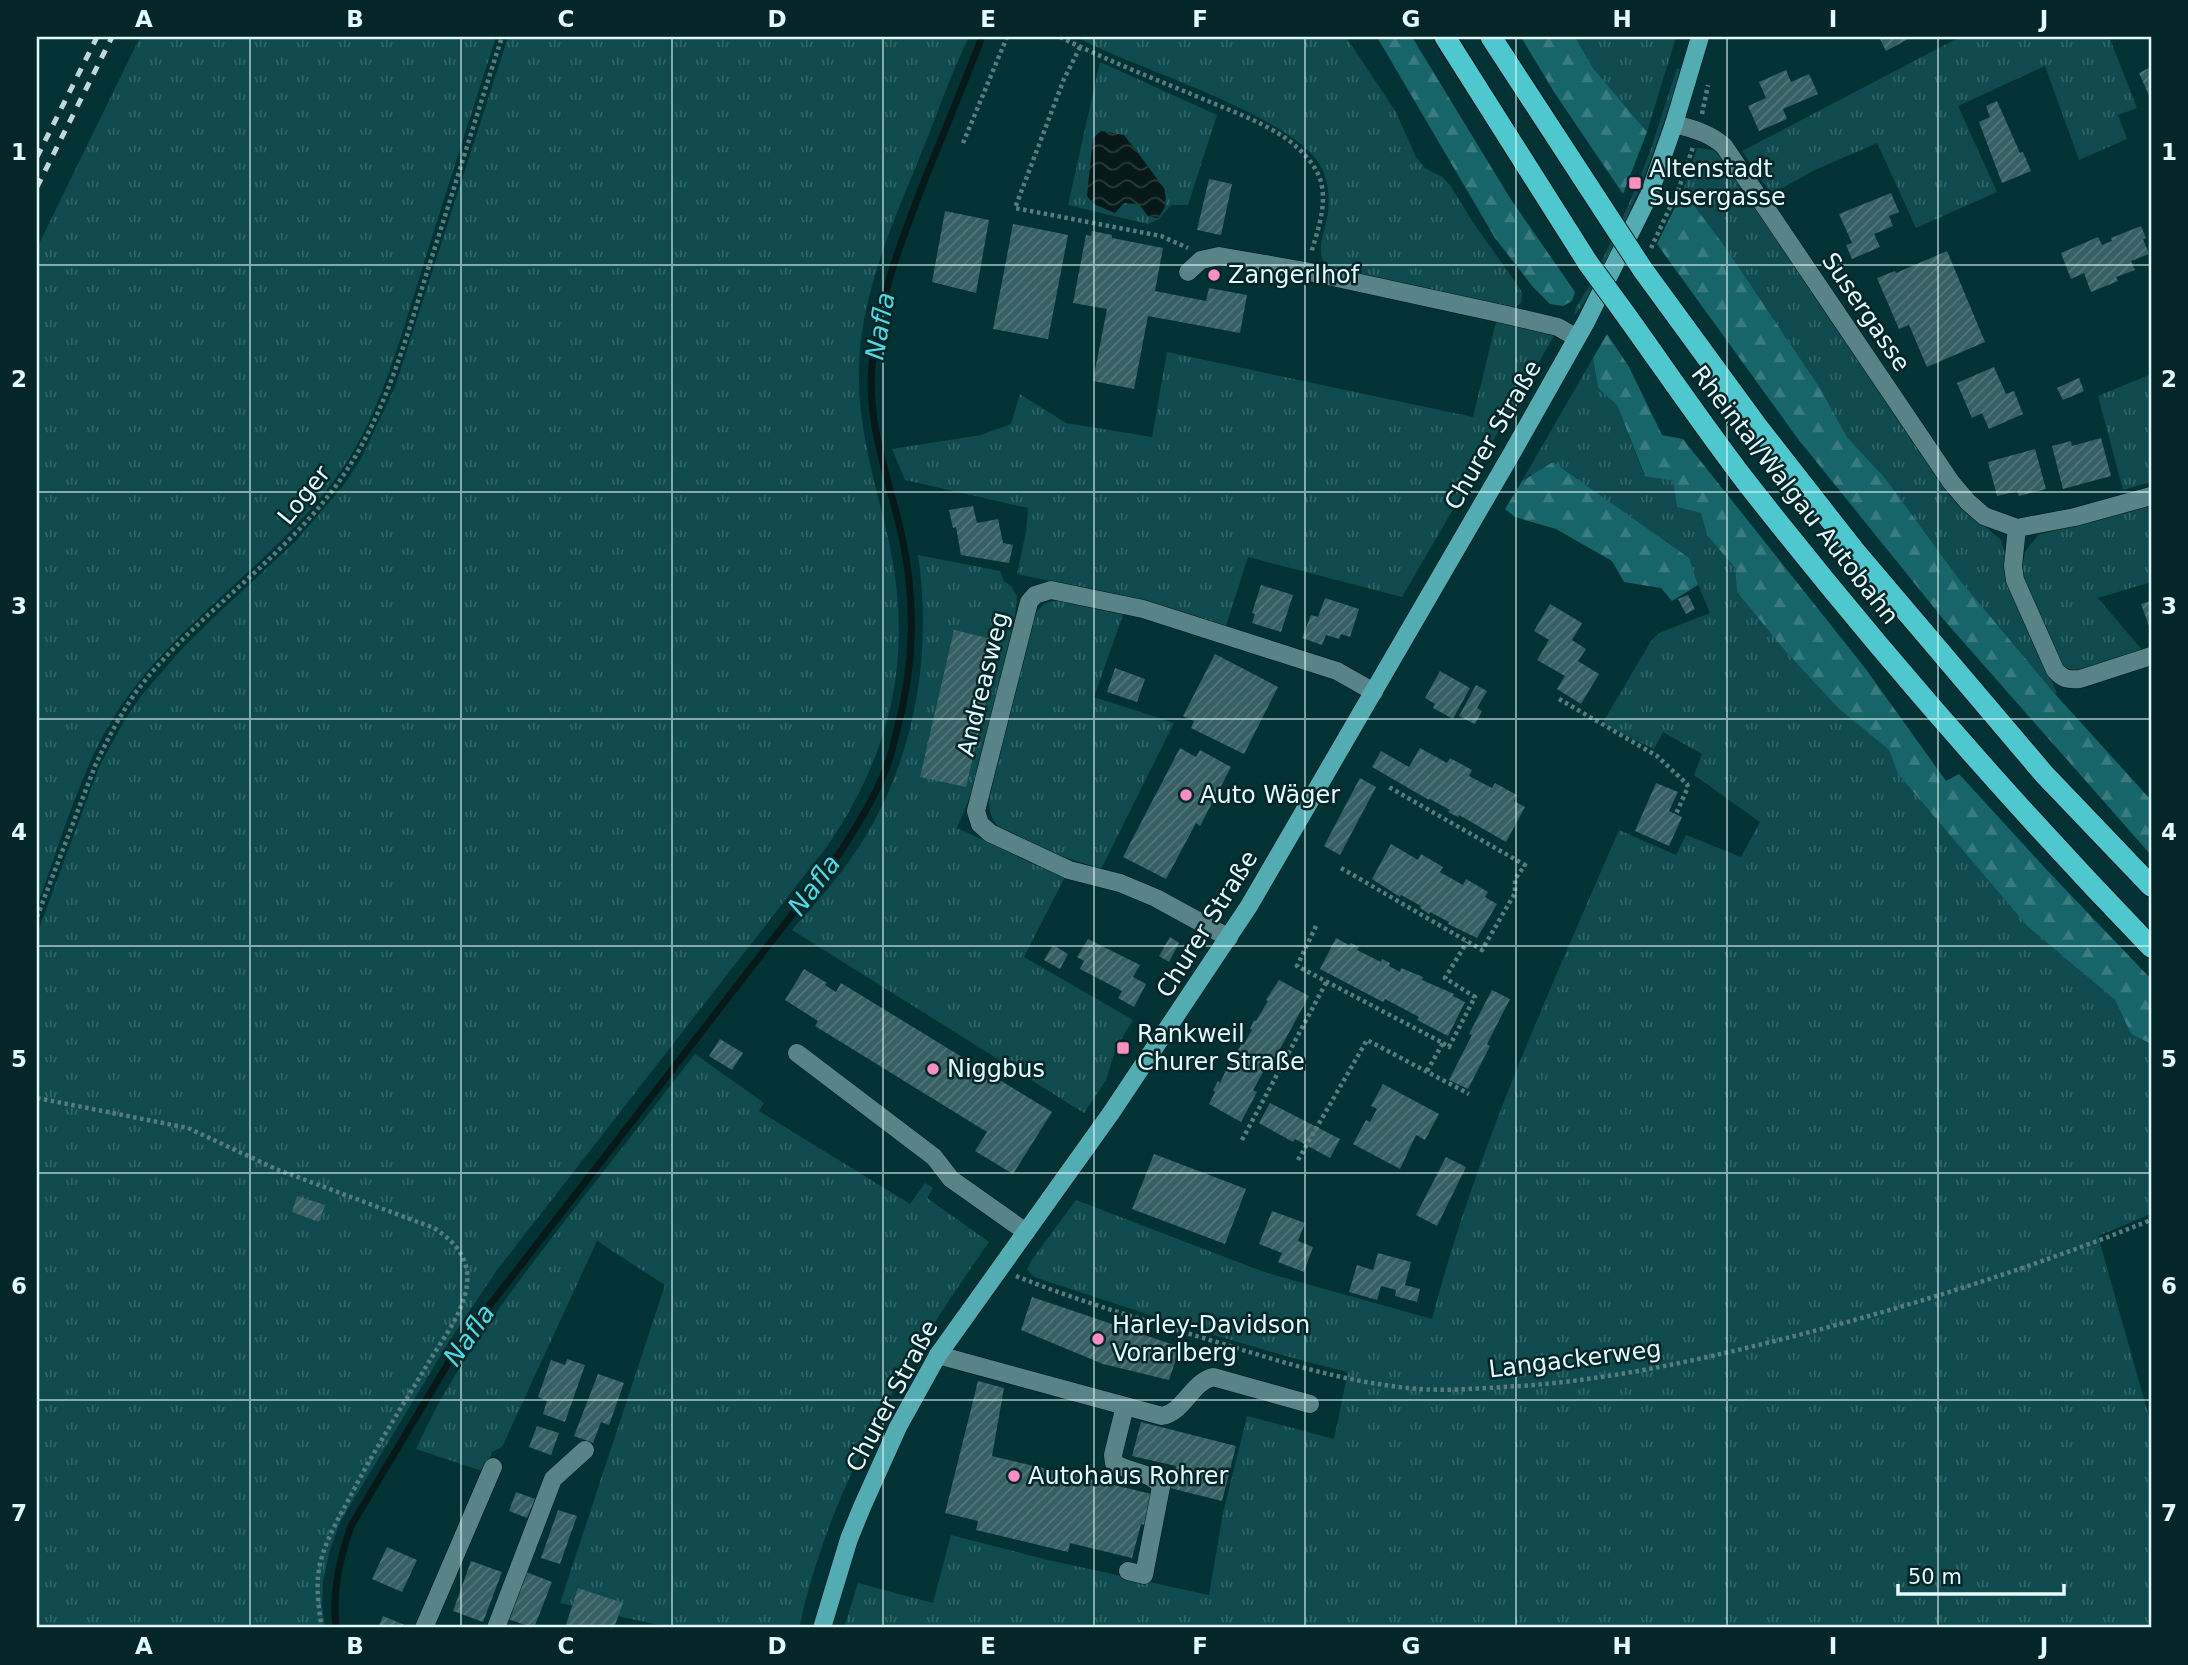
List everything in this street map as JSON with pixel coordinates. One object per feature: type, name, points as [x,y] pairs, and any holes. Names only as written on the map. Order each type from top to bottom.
[{"type":"highway","name":"Rheintal/Walgau Autobahn","points":[[1445,37],[1588,263],[1746,481],[1879,647],[2015,804],[2151,947]]},
{"type":"highway","name":"Rheintal/Walgau Autobahn","points":[[1491,37],[1643,270],[1757,426],[1854,550],[2044,774],[2151,886]]},
{"type":"main road","name":"Churer Straße","points":[[822,1628],[849,1539],[862,1507],[898,1427],[938,1355],[1111,1113],[1229,938],[1577,338],[1649,195],[1700,37]]},
{"type":"street","name":"Susergasse","points":[[1674,124],[1713,136],[1724,146],[1951,482],[1984,516],[2017,528]]},
{"type":"street","points":[[1195,266],[1219,256],[1306,271],[1558,327],[1577,338]]},
{"type":"street","points":[[2151,496],[2075,517],[2017,528],[2013,566],[2015,580],[2055,670],[2062,677],[2070,680],[2080,678],[2151,656]]},
{"type":"street","name":"Andreasweg","points":[[1229,938],[1156,898],[1120,883],[1069,870],[990,833],[980,824],[976,811],[1029,602],[1035,595],[1051,590],[1143,609],[1337,671],[1374,692]]},
{"type":"street","points":[[797,1054],[934,1157],[951,1179],[1026,1231]]},
{"type":"street","points":[[938,1355],[1162,1416],[1172,1414],[1205,1380],[1213,1377],[1310,1405]]},
{"type":"street","points":[[1125,1406],[1113,1455],[1114,1463],[1121,1468],[1151,1477],[1161,1487],[1144,1575],[1128,1571]]},
{"type":"street","points":[[496,1628],[553,1479],[585,1450]]},
{"type":"street","points":[[424,1628],[493,1467]]},
{"type":"path","name":"Loger","points":[[37,918],[94,766],[136,692],[208,615],[291,539],[317,511],[356,457],[393,374],[502,37]]},
{"type":"path","points":[[963,143],[1007,37]]},
{"type":"path","points":[[1060,37],[1244,116],[1281,135],[1304,155],[1320,178],[1323,192],[1322,211],[1306,271]]},
{"type":"path","points":[[1080,47],[1064,79],[1015,208],[1171,239],[1190,249],[1195,266]]},
{"type":"path","points":[[1559,699],[1657,757],[1687,783],[1688,787],[1676,814]]},
{"type":"path","points":[[1341,868],[1482,950],[1515,893],[1515,879],[1525,865],[1387,786]]},
{"type":"path","points":[[1316,926],[1297,966],[1449,1047],[1475,996],[1445,978],[1468,942]]},
{"type":"path","points":[[1242,1140],[1327,981]]},
{"type":"path","points":[[1350,993],[1353,986]]},
{"type":"path","points":[[1293,1026],[1301,1030]]},
{"type":"path","points":[[1298,1160],[1367,1040],[1469,1094]]},
{"type":"path","points":[[1427,1071],[1443,1043]]},
{"type":"path","points":[[37,1098],[188,1128],[275,1169],[434,1228],[449,1238],[461,1253],[467,1270],[462,1305],[359,1479],[335,1525],[321,1560],[317,1587],[321,1628]]},
{"type":"path","name":"Langackerweg","points":[[999,1268],[1065,1294],[1280,1362],[1410,1389],[1466,1389],[1594,1380],[1697,1360],[1850,1321],[1981,1282],[2045,1261],[2151,1220]]},
{"type":"green space","points":[[140,37],[496,37],[398,347],[362,436],[327,490],[301,520],[159,658],[116,713],[77,793],[37,906],[37,248]]},
{"type":"green space","points":[[508,37],[969,37],[881,255],[861,339],[861,409],[867,451],[895,576],[899,617],[893,696],[883,734],[851,808],[828,845],[497,1270],[450,1340],[340,1522],[329,1553],[323,1582],[325,1628],[37,1628],[37,934],[99,767],[141,696],[212,619],[295,542],[343,486],[361,459],[395,387]]},
{"type":"green space","points":[[1076,37],[1346,37],[1396,112],[1416,157],[1425,168],[1442,177],[1450,185],[1519,287],[1522,293],[1521,303],[1513,308],[1328,268],[1321,255],[1329,206],[1327,182],[1320,165],[1303,146],[1245,110]]},
{"type":"green space","points":[[1377,37],[1412,37],[1510,198],[1575,292],[1572,301],[1563,306],[1550,304],[1533,287],[1495,238]]},
{"type":"green space","points":[[1521,37],[1575,37],[1593,68],[1647,132],[1623,194],[1554,92]]},
{"type":"green space","points":[[1575,37],[1676,37],[1647,132],[1593,68]]},
{"type":"green space","points":[[1960,37],[2113,37],[2110,39],[2137,108],[2118,115],[2127,139],[2079,160],[2045,66],[1958,106],[1997,192],[1916,228],[1877,143],[1815,170],[1771,194],[1742,151]]},
{"type":"green space","points":[[1100,62],[1217,115],[1188,205],[1171,205],[1159,219],[1148,224],[1068,205]],"holes":[[[1101,131],[1131,143],[1153,173],[1166,198],[1165,208],[1158,218],[1148,216],[1139,204],[1087,196]]]},
{"type":"green space","points":[[1677,68],[1680,70],[1672,96],[1636,197],[1592,288],[1574,316],[1576,307],[1590,285],[1628,206],[1650,152]]},
{"type":"green space","points":[[1697,148],[1714,150],[1726,162],[1939,481],[1963,508],[2001,540],[2005,555],[2004,573],[2057,693],[2055,694],[1959,579],[1885,478],[1847,437],[1820,388],[1723,244],[1683,191]]},
{"type":"green space","points":[[1683,191],[1723,244],[1820,388],[1847,437],[1885,478],[1959,579],[2055,694],[2151,800],[2151,855],[1944,620],[1798,439],[1657,244]]},
{"type":"green space","points":[[1497,318],[1553,333],[1554,336],[1402,597],[1248,557],[1226,626],[1145,601],[1017,574],[1028,508],[905,480],[892,449],[981,435],[1011,424],[1020,394],[1066,423],[1152,437],[1167,352],[1473,417]]},
{"type":"green space","points":[[1607,334],[1629,367],[1662,435],[1683,439],[1865,668],[1946,781],[1959,774],[2151,979],[2151,1044],[2131,1034],[2115,1000],[2028,927],[1898,774],[1889,750],[1839,709],[1786,652],[1737,592],[1735,568],[1707,535],[1701,513],[1677,507],[1673,481],[1645,476],[1617,405],[1598,388],[1593,358]]},
{"type":"green space","points":[[1593,358],[1598,388],[1617,405],[1644,475],[1673,481],[1701,513],[1707,535],[1735,568],[1737,592],[1786,652],[1839,709],[1889,750],[1898,774],[2028,927],[2115,1000],[2131,1034],[2151,1044],[2151,1214],[2098,1236],[2151,1424],[2151,1628],[844,1628],[858,1583],[933,1603],[951,1535],[1048,1560],[1209,1595],[1223,1513],[1247,1416],[1334,1439],[1348,1372],[1229,1339],[1034,1277],[1027,1269],[1031,1261],[1076,1200],[1264,1272],[1432,1319],[1450,1256],[1492,1132],[1541,1010],[1619,830],[1676,855],[1686,835],[1741,857],[1760,822],[1694,775],[1702,754],[1663,732],[1654,749],[1602,724],[1651,641],[1659,633],[1710,613],[1698,585],[1530,474],[1522,481]]},
{"type":"green space","points":[[2151,374],[2151,482],[2123,490],[2098,396]]},
{"type":"green space","points":[[1553,462],[1689,558],[1698,585],[1672,601],[1661,588],[1624,582],[1612,561],[1556,529],[1515,517],[1505,509],[1522,481]]},
{"type":"green space","points":[[2151,503],[2151,582],[2098,598],[2143,651],[2076,671],[2062,666],[2021,573],[2025,552],[2038,535]]},
{"type":"green space","points":[[918,555],[1000,571],[1004,581],[1017,596],[1014,626],[978,777],[957,828],[1065,877],[1024,957],[1133,1020],[1116,1048],[1106,1080],[1084,1113],[792,930],[850,860],[889,790],[903,753],[920,675],[923,635]]},
{"type":"green space","points":[[1058,600],[1124,612],[1094,697],[1174,723],[1101,869],[1014,837],[994,821],[989,808],[1032,620],[1042,606]]},
{"type":"green space","points":[[695,1054],[764,1103],[759,1111],[910,1204],[925,1183],[933,1188],[927,1198],[989,1242],[929,1332],[874,1426],[830,1524],[799,1628],[672,1628],[560,1603],[665,1285],[597,1241],[502,1447],[492,1452],[485,1472],[416,1449],[448,1386],[504,1301]]},
{"type":"water","points":[[1101,131],[1124,135],[1164,188],[1165,204],[1158,218],[1148,216],[1139,204],[1124,203],[1115,213],[1094,204],[1087,196],[1093,138]]},
{"type":"building","points":[[1879,37],[1912,37],[1886,51]]},
{"type":"building","points":[[2151,67],[2151,100],[2139,73]]},
{"type":"building","points":[[1786,70],[1791,82],[1809,74],[1818,94],[1783,109],[1787,119],[1759,131],[1748,106],[1766,98],[1759,82]]},
{"type":"building","points":[[1997,101],[2031,171],[2002,183],[1979,122],[1990,117],[1986,106]]},
{"type":"building","points":[[1209,179],[1232,184],[1221,235],[1197,230]]},
{"type":"building","points":[[1891,193],[1899,212],[1889,216],[1893,226],[1874,234],[1880,247],[1852,259],[1846,245],[1852,243],[1839,214]]},
{"type":"building","points":[[945,211],[989,220],[976,293],[932,282]]},
{"type":"building","points":[[1013,224],[1068,235],[1048,339],[993,329]]},
{"type":"building","points":[[2141,226],[2149,254],[2131,261],[2135,270],[2116,277],[2118,281],[2091,292],[2084,273],[2071,279],[2061,253],[2098,237],[2102,245],[2112,241],[2111,238]]},
{"type":"building","points":[[1092,231],[1112,235],[1112,238],[1163,248],[1155,291],[1206,301],[1209,288],[1247,295],[1240,333],[1148,316],[1134,389],[1093,381],[1107,309],[1073,303],[1086,235],[1091,236]]},
{"type":"building","points":[[1947,251],[1985,342],[1927,367],[1909,325],[1899,329],[1877,278],[1895,271],[1896,273]]},
{"type":"building","points":[[1994,367],[2006,394],[2014,391],[2023,414],[1989,429],[1982,413],[1972,418],[1957,383]]},
{"type":"building","points":[[2079,378],[2084,391],[2063,400],[2057,388]]},
{"type":"building","points":[[2101,438],[2111,476],[2063,489],[2052,446],[2071,441],[2072,446]]},
{"type":"building","points":[[2035,449],[2046,489],[2019,496],[2017,491],[1997,496],[1988,462]]},
{"type":"building","points":[[973,506],[977,523],[998,519],[1003,543],[1013,545],[1009,563],[961,555],[956,527],[953,528],[949,510]]},
{"type":"building","points":[[1261,585],[1293,595],[1281,632],[1252,623],[1255,614],[1252,613]]},
{"type":"building","points":[[1688,595],[1695,609],[1686,614],[1678,599]]},
{"type":"building","points":[[1325,598],[1359,609],[1350,637],[1341,634],[1339,639],[1326,635],[1322,645],[1302,638],[1311,615],[1318,617]]},
{"type":"building","points":[[2151,601],[2151,628],[2141,604]]},
{"type":"building","points":[[1550,604],[1582,623],[1572,640],[1586,649],[1578,661],[1599,674],[1581,704],[1557,689],[1565,676],[1537,660],[1549,640],[1534,631]]},
{"type":"building","points":[[954,630],[1000,641],[966,787],[920,777]]},
{"type":"building","points":[[1215,654],[1278,687],[1244,754],[1191,728],[1194,721],[1183,716]]},
{"type":"building","points":[[1115,668],[1145,679],[1137,702],[1107,692]]},
{"type":"building","points":[[1440,671],[1470,688],[1453,719],[1433,708],[1435,704],[1425,698]]},
{"type":"building","points":[[1476,685],[1487,691],[1477,708],[1482,711],[1475,724],[1459,716]]},
{"type":"building","name":"Auto Wäger","points":[[1180,748],[1196,757],[1200,750],[1231,767],[1200,826],[1196,823],[1166,879],[1123,857]]},
{"type":"building","points":[[1420,748],[1447,763],[1450,758],[1472,770],[1469,776],[1492,788],[1495,783],[1517,795],[1514,801],[1525,807],[1506,842],[1459,815],[1458,817],[1448,812],[1450,810],[1372,767],[1381,751],[1409,767]]},
{"type":"building","points":[[1360,778],[1376,787],[1340,855],[1324,846]]},
{"type":"building","points":[[1656,783],[1678,792],[1669,811],[1682,817],[1669,846],[1635,831]]},
{"type":"building","points":[[1391,844],[1418,860],[1421,854],[1443,867],[1440,872],[1463,885],[1466,879],[1488,892],[1485,897],[1497,904],[1477,938],[1430,912],[1429,914],[1420,908],[1421,906],[1401,895],[1400,897],[1372,879]]},
{"type":"building","points":[[1170,937],[1179,943],[1169,962],[1159,956]]},
{"type":"building","points":[[1336,938],[1359,947],[1357,950],[1381,962],[1382,959],[1390,963],[1389,966],[1400,972],[1401,968],[1423,977],[1422,980],[1454,994],[1453,996],[1465,1002],[1448,1036],[1385,999],[1383,1002],[1320,969]]},
{"type":"building","points":[[1088,939],[1140,965],[1133,977],[1146,984],[1134,1007],[1118,998],[1122,991],[1080,969],[1084,961],[1077,957]]},
{"type":"building","points":[[1053,945],[1068,954],[1060,969],[1044,960]]},
{"type":"building","name":"Niggbus","points":[[804,969],[836,992],[841,983],[1052,1112],[1013,1174],[975,1151],[987,1132],[815,1026],[818,1021],[785,1000]]},
{"type":"building","points":[[1279,980],[1309,996],[1275,1058],[1272,1056],[1253,1090],[1257,1092],[1241,1122],[1209,1104],[1218,1081],[1220,1083],[1235,1051],[1245,1042],[1254,1020],[1256,1021]]},
{"type":"building","points":[[1492,990],[1510,999],[1468,1089],[1449,1080]]},
{"type":"building","points":[[720,1039],[743,1053],[732,1070],[709,1056]]},
{"type":"building","points":[[1383,1084],[1439,1114],[1425,1140],[1416,1135],[1400,1169],[1353,1144],[1366,1120],[1370,1122],[1377,1109],[1371,1106]]},
{"type":"building","points":[[1270,1103],[1340,1139],[1330,1158],[1259,1123]]},
{"type":"building","points":[[1154,1154],[1246,1189],[1225,1244],[1132,1209]]},
{"type":"building","points":[[1446,1157],[1466,1167],[1437,1226],[1416,1215]]},
{"type":"building","points":[[297,1196],[325,1205],[319,1222],[292,1212]]},
{"type":"building","points":[[1272,1211],[1305,1223],[1298,1241],[1313,1247],[1304,1272],[1278,1262],[1282,1253],[1259,1244]]},
{"type":"building","points":[[1378,1253],[1411,1262],[1405,1285],[1420,1289],[1417,1302],[1395,1296],[1396,1290],[1381,1286],[1377,1300],[1349,1292],[1357,1265],[1373,1270]]},
{"type":"building","name":"Harley-Davidson Vorarlberg","points":[[1032,1297],[1180,1347],[1169,1380],[1103,1364],[1021,1330]]},
{"type":"building","points":[[567,1359],[585,1365],[565,1422],[543,1414],[547,1401],[538,1397],[551,1360],[565,1365]]},
{"type":"building","points":[[598,1374],[624,1383],[609,1425],[601,1422],[593,1443],[574,1436]]},
{"type":"building","name":"Autohaus Rohrer","points":[[978,1381],[1004,1388],[992,1456],[1156,1495],[1149,1526],[1141,1524],[1132,1558],[1070,1543],[1068,1552],[976,1530],[978,1521],[945,1513]]},
{"type":"building","points":[[1141,1422],[1236,1446],[1222,1501],[1170,1488],[1176,1466],[1132,1456]]},
{"type":"building","points":[[537,1426],[559,1433],[551,1455],[529,1447]]},
{"type":"building","points":[[516,1492],[535,1499],[527,1518],[509,1511]]},
{"type":"building","points":[[558,1510],[577,1516],[560,1564],[541,1558]]},
{"type":"building","points":[[387,1547],[417,1560],[402,1592],[372,1579]]},
{"type":"building","points":[[471,1561],[502,1572],[483,1622],[453,1611]]},
{"type":"building","points":[[526,1572],[552,1582],[534,1628],[508,1619]]},
{"type":"building","points":[[578,1588],[623,1603],[614,1628],[565,1628]]},
{"type":"building","points":[[383,1616],[412,1628],[378,1628]]},
{"type":"waterway","name":"Nafla","points":[[336,1628],[338,1576],[351,1526],[459,1345],[839,854],[870,803],[887,766],[907,680],[911,607],[906,557],[873,409],[871,388],[875,341],[901,244],[982,37]]},
{"type":"railway","points":[[37,157],[97,37]]},
{"type":"railway","points":[[37,187],[112,37]]},
{"type":"place","name":"Altenstadt Susergasse","points":[[1635,183]]},
{"type":"place","name":"Zangerlhof","points":[[1214,275]]},
{"type":"place","name":"Auto Wäger","points":[[1186,795]]},
{"type":"place","name":"Rankweil Churer Straße","points":[[1123,1048]]},
{"type":"place","name":"Niggbus","points":[[933,1069]]},
{"type":"place","name":"Harley-Davidson Vorarlberg","points":[[1098,1339]]},
{"type":"place","name":"Autohaus Rohrer","points":[[1014,1476]]}]
